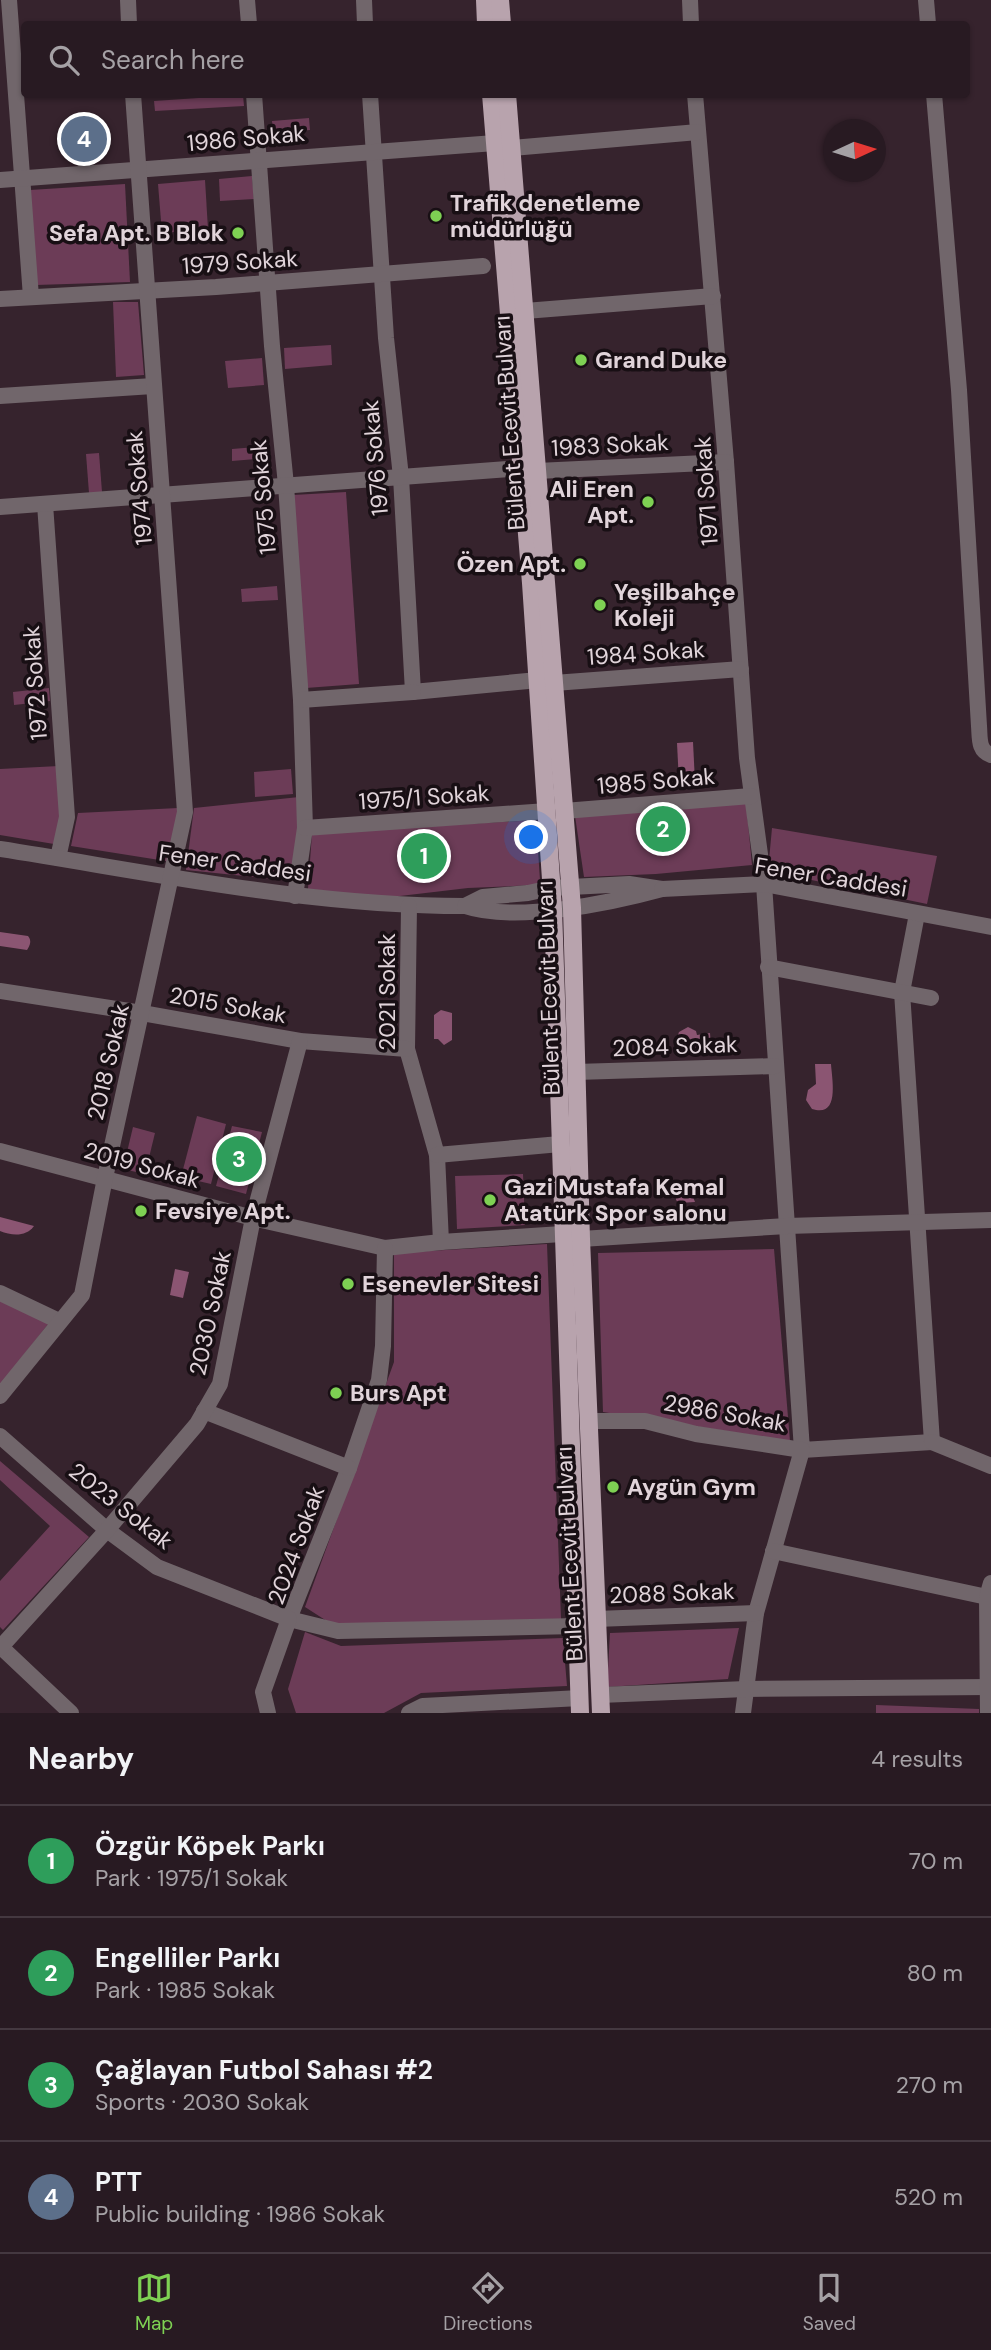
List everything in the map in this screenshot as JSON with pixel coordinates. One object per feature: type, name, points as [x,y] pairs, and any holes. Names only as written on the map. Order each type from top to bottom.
[{"type":"main road","points":[[485,0],[486,21]]},
{"type":"main road","points":[[500,0],[502,21]]},
{"type":"main road","name":"Bülent Ecevit Bulvarı","points":[[492,98],[503,145],[525,311],[529,469]]},
{"type":"main road","name":"Bülent Ecevit Bulvarı","points":[[507,98],[503,145],[555,811],[551,888],[580,1706]]},
{"type":"main road","name":"Bülent Ecevit Bulvarı","points":[[555,811],[572,908],[580,1239],[593,1421],[596,1619],[601,1713]]},
{"type":"street","points":[[9,0],[7,62],[22,179],[31,297]]},
{"type":"street","points":[[128,0],[129,21]]},
{"type":"street","points":[[247,0],[249,21]]},
{"type":"street","points":[[364,0],[365,21]]},
{"type":"street","points":[[690,0],[691,21]]},
{"type":"street","points":[[926,0],[928,21]]},
{"type":"street","name":"1974 Sokak","points":[[133,98],[185,812],[170,877]]},
{"type":"street","name":"1975 Sokak","points":[[254,98],[301,700],[305,828],[295,896]]},
{"type":"street","name":"1976 Sokak","points":[[370,98],[386,338],[401,477],[413,692]]},
{"type":"street","name":"1971 Sokak","points":[[695,98],[751,796],[764,884],[802,1450]]},
{"type":"street","points":[[934,98],[959,390],[979,726],[981,747],[985,754],[991,755]]},
{"type":"street","name":"1986 Sokak","points":[[0,180],[373,151],[698,132]]},
{"type":"street","name":"1979 Sokak","points":[[0,299],[268,283],[483,266]]},
{"type":"street","points":[[525,311],[713,296]]},
{"type":"street","points":[[0,396],[153,386]]},
{"type":"street","name":"1983 Sokak","points":[[0,507],[529,469],[726,462]]},
{"type":"street","name":"1972 Sokak","points":[[45,504],[67,817],[58,858]]},
{"type":"street","name":"1984 Sokak","points":[[546,681],[741,669]]},
{"type":"street","points":[[301,700],[546,681]]},
{"type":"street","name":"1985 Sokak","points":[[555,811],[751,796]]},
{"type":"street","name":"1975/1 Sokak","points":[[305,828],[555,811]]},
{"type":"street","name":"Fener Caddesi","points":[[0,849],[295,896],[410,906],[465,906],[476,910],[529,912],[572,908],[632,898],[662,889]]},
{"type":"street","name":"2018 Sokak","points":[[0,1395],[82,1295],[170,877]]},
{"type":"street","name":"Fener Caddesi","points":[[465,906],[483,897],[551,888],[629,884],[662,889],[764,884],[991,927]]},
{"type":"street","name":"2021 Sokak","points":[[410,906],[407,1049],[437,1154],[441,1242]]},
{"type":"street","points":[[917,914],[902,992],[932,1441]]},
{"type":"street","points":[[768,967],[931,998]]},
{"type":"street","name":"2015 Sokak","points":[[0,991],[300,1041],[407,1049]]},
{"type":"street","name":"2030 Sokak","points":[[0,1647],[107,1530],[197,1424],[220,1384],[253,1218],[300,1041]]},
{"type":"street","name":"2084 Sokak","points":[[576,1072],[775,1066]]},
{"type":"street","points":[[437,1154],[559,1144]]},
{"type":"street","name":"2019 Sokak","points":[[0,1151],[253,1218],[385,1248],[562,1234]]},
{"type":"street","points":[[580,1239],[787,1226],[991,1220]]},
{"type":"street","name":"2024 Sokak","points":[[385,1248],[383,1346],[379,1380],[349,1468],[289,1619],[338,1631],[577,1626]]},
{"type":"street","points":[[0,1293],[60,1321]]},
{"type":"street","points":[[204,1411],[349,1468]]},
{"type":"street","name":"2986 Sokak","points":[[593,1421],[645,1421],[696,1434],[802,1450],[756,1613]]},
{"type":"street","name":"2023 Sokak","points":[[0,1436],[107,1530],[157,1567],[289,1619]]},
{"type":"street","points":[[802,1450],[932,1441],[991,1466]]},
{"type":"street","points":[[773,1551],[989,1590],[989,1713]]},
{"type":"street","name":"2088 Sokak","points":[[596,1619],[756,1613],[743,1713]]},
{"type":"street","points":[[268,1713],[263,1692],[289,1619]]},
{"type":"street","points":[[0,1647],[71,1713]]},
{"type":"street","points":[[600,1695],[746,1689],[990,1687]]},
{"type":"street","points":[[410,1713],[423,1706],[580,1706]]},
{"type":"shaded area","points":[[243,98],[244,106],[155,111],[154,101]]},
{"type":"shaded area","points":[[309,118],[310,130],[273,133],[272,121]]},
{"type":"shaded area","points":[[252,176],[254,199],[220,201],[219,179]]},
{"type":"shaded area","points":[[205,180],[208,229],[162,233],[158,184]]},
{"type":"shaded area","points":[[125,184],[130,282],[36,285],[30,190]]},
{"type":"shaded area","points":[[113,302],[138,302],[144,375],[116,377]]},
{"type":"shaded area","points":[[331,345],[332,365],[285,369],[284,348]]},
{"type":"shaded area","points":[[262,358],[264,385],[228,388],[225,361]]},
{"type":"shaded area","points":[[269,446],[270,458],[232,461],[232,449]]},
{"type":"shaded area","points":[[99,453],[102,492],[89,493],[86,454]]},
{"type":"shaded area","points":[[346,492],[359,684],[306,688],[293,495]]},
{"type":"shaded area","points":[[277,586],[278,600],[242,602],[241,589]]},
{"type":"shaded area","points":[[49,688],[50,701],[14,705],[13,692]]},
{"type":"shaded area","points":[[693,742],[695,782],[679,783],[677,743]]},
{"type":"shaded area","points":[[59,766],[61,817],[54,844],[0,835],[0,769]]},
{"type":"shaded area","points":[[291,769],[293,794],[255,797],[254,772]]},
{"type":"shaded area","points":[[299,797],[300,828],[292,881],[186,870],[194,808]]},
{"type":"shaded area","points":[[746,802],[752,865],[656,874],[584,877],[575,816]]},
{"type":"shaded area","points":[[178,808],[172,862],[71,846],[78,813]]},
{"type":"shaded area","points":[[536,820],[540,880],[536,885],[468,888],[383,898],[308,889],[312,833]]},
{"type":"shaded area","points":[[772,828],[937,856],[927,904],[768,871]]},
{"type":"shaded area","points":[[0,932],[28,936],[30,943],[27,950],[0,946]]},
{"type":"shaded area","points":[[441,1010],[452,1013],[452,1040],[444,1045],[434,1039],[434,1015]]},
{"type":"shaded area","points":[[688,1027],[696,1031],[697,1035],[710,1033],[711,1047],[683,1045],[677,1038],[679,1032]]},
{"type":"shaded area","points":[[815,1064],[831,1064],[831,1103],[821,1110],[812,1109],[806,1100],[808,1090],[816,1084]]},
{"type":"shaded area","points":[[197,1116],[226,1124],[211,1184],[181,1177]]},
{"type":"shaded area","points":[[232,1126],[262,1132],[246,1194],[216,1186]]},
{"type":"shaded area","points":[[133,1127],[155,1133],[145,1174],[123,1169]]},
{"type":"shaded area","name":"Gazi Mustafa Kemal Atatürk Spor salonu","points":[[523,1174],[525,1225],[457,1229],[455,1176]]},
{"type":"shaded area","points":[[679,1181],[689,1187],[695,1202],[679,1203],[676,1200],[675,1182]]},
{"type":"shaded area","points":[[0,1217],[34,1226],[23,1234],[5,1233],[0,1231]]},
{"type":"shaded area","points":[[547,1244],[561,1619],[333,1625],[305,1607],[394,1362],[394,1253]]},
{"type":"shaded area","points":[[774,1249],[790,1441],[603,1412],[598,1253]]},
{"type":"shaded area","points":[[175,1269],[189,1272],[183,1298],[170,1295]]},
{"type":"shaded area","points":[[0,1301],[49,1323],[0,1385]]},
{"type":"shaded area","points":[[0,1461],[89,1537],[3,1630],[0,1627],[0,1581],[50,1526],[0,1480]]},
{"type":"shaded area","points":[[739,1628],[728,1679],[607,1687],[610,1633]]},
{"type":"shaded area","points":[[305,1632],[341,1646],[563,1638],[567,1686],[421,1693],[384,1713],[296,1713],[288,1689]]},
{"type":"shaded area","points":[[876,1705],[979,1709],[979,1713],[876,1713]]},
{"type":"place","name":"PTT","points":[[84,139]]},
{"type":"place","name":"Trafik denetleme müdürlüğü","points":[[436,216]]},
{"type":"place","name":"Sefa Apt. B Blok","points":[[238,233]]},
{"type":"place","name":"Grand Duke","points":[[581,360]]},
{"type":"place","name":"Ali Eren Apt.","points":[[648,502]]},
{"type":"place","name":"Özen Apt.","points":[[580,564]]},
{"type":"place","name":"Yeşilbahçe Koleji","points":[[600,605]]},
{"type":"place","name":"Engelliler Parkı","points":[[663,829]]},
{"type":"place","name":"Özgür Köpek Parkı","points":[[424,856]]},
{"type":"place","name":"Çağlayan Futbol Sahası #2","points":[[239,1159]]},
{"type":"place","name":"Gazi Mustafa Kemal Atatürk Spor salonu","points":[[490,1200]]},
{"type":"place","name":"Fevsiye Apt.","points":[[141,1211]]},
{"type":"place","name":"Esenevler Sitesi","points":[[348,1284]]},
{"type":"place","name":"Burs Apt","points":[[336,1393]]},
{"type":"place","name":"Aygün Gym","points":[[613,1487]]}]
